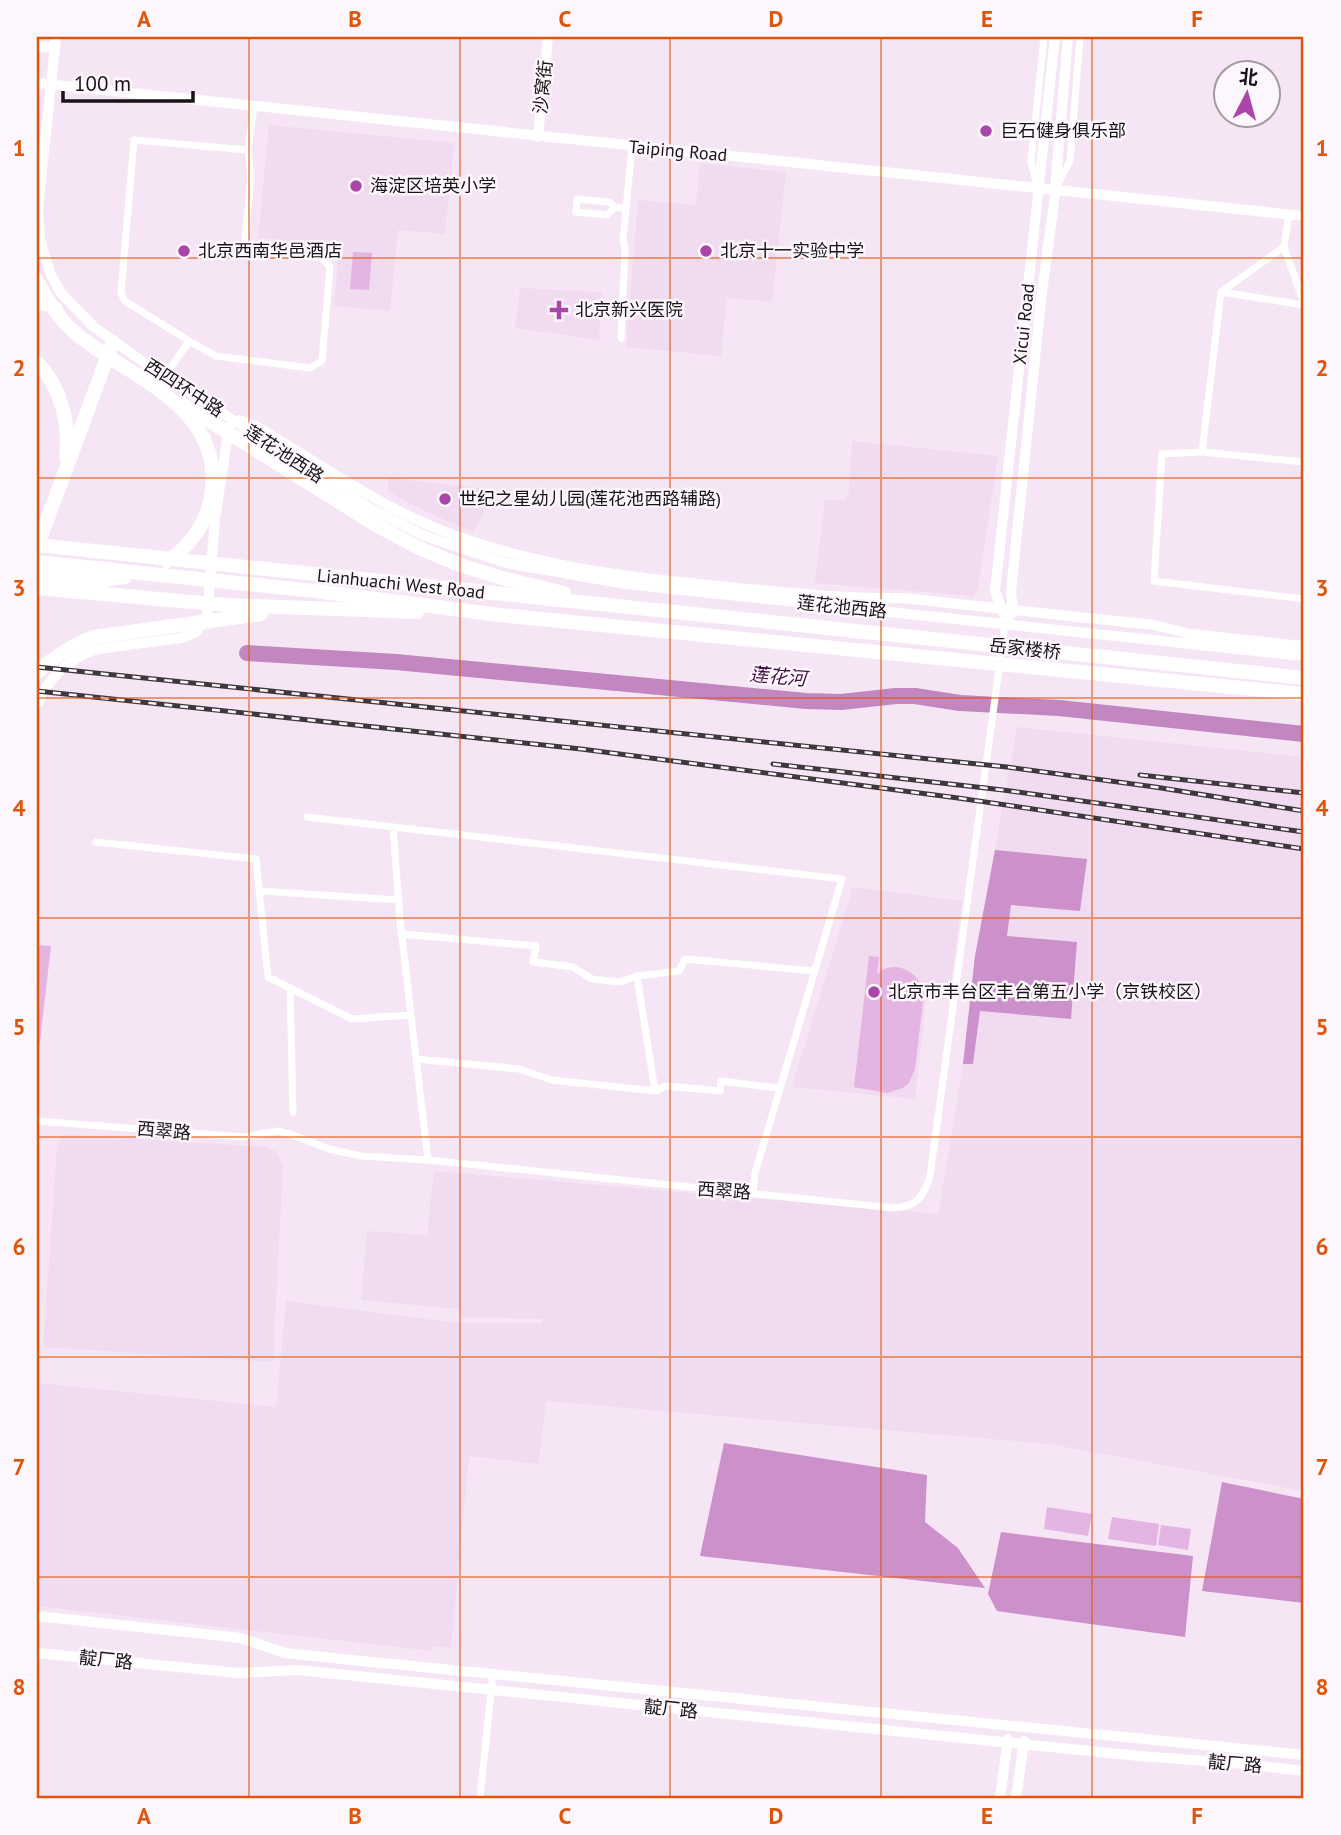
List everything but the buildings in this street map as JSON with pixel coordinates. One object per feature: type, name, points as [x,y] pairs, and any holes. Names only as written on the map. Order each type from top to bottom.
[{"type":"highway","points":[[37,281],[61,318],[78,335],[348,508],[419,548],[502,578],[622,607]]},
{"type":"highway","points":[[37,546],[113,342]]},
{"type":"highway","points":[[37,362],[55,389],[63,410],[67,452],[62,479]]},
{"type":"highway","points":[[37,576],[104,580],[130,576],[169,560],[184,549],[196,534],[205,519],[210,501],[211,465],[196,428],[168,395]]},
{"type":"highway","name":"Lianhuachi West Road","points":[[37,546],[765,622]]},
{"type":"highway","name":"Lianhuachi West Road","points":[[37,562],[316,591],[499,615],[764,639]]},
{"type":"highway","points":[[37,588],[226,612]]},
{"type":"highway","points":[[37,673],[51,659],[94,637],[226,612],[297,608],[499,615]]},
{"type":"highway","name":"岳家楼桥","points":[[765,622],[1304,678]]},
{"type":"highway","name":"岳家楼桥","points":[[764,639],[1304,694]]},
{"type":"street","name":"沙窝街","points":[[538,137],[548,37]]},
{"type":"street","points":[[1038,190],[1031,162],[1044,37]]},
{"type":"street","name":"Xicui Road","points":[[1008,610],[995,591],[1055,37]]},
{"type":"street","name":"Xicui Road","points":[[1008,610],[1055,191],[1068,37]]},
{"type":"street","points":[[1055,191],[1070,161],[1080,37]]},
{"type":"street","points":[[37,46],[56,42]]},
{"type":"street","name":"西四环中路","points":[[37,704],[62,667],[84,653],[190,636],[202,625],[209,608],[215,519],[230,418],[113,342],[74,309],[51,275],[40,240],[38,208],[42,122],[51,85],[56,42]]},
{"type":"street","name":"Taiping Road","points":[[37,83],[1304,216]]},
{"type":"street","points":[[248,150],[134,140],[121,293],[125,301],[216,356],[310,368],[322,361],[330,267],[322,258],[258,251],[245,240],[251,177],[248,150],[254,107]]},
{"type":"street","points":[[621,338],[626,209],[632,146]]},
{"type":"street","points":[[615,207],[607,215],[576,212],[577,198],[609,202],[615,207],[626,209]]},
{"type":"street","points":[[1221,292],[1304,304],[1284,247],[1289,214]]},
{"type":"street","points":[[1202,452],[1221,292],[1284,247]]},
{"type":"street","points":[[37,305],[74,309]]},
{"type":"street","points":[[165,376],[189,341]]},
{"type":"street","name":"莲花池西路","points":[[230,418],[256,426],[375,498],[428,525],[486,547],[541,562],[667,581],[862,599],[902,598],[1153,625],[1190,634],[1304,646]]},
{"type":"street","name":"莲花池西路","points":[[230,418],[368,507],[425,536],[506,563],[626,584],[1304,656]]},
{"type":"street","points":[[1304,462],[1202,452],[1162,454],[1154,581],[1304,599]]},
{"type":"street","points":[[1005,625],[1008,610]]},
{"type":"street","name":"西翠路","points":[[37,1121],[243,1137],[278,1131],[329,1149],[361,1156],[428,1160],[894,1208],[914,1205],[926,1191],[930,1176],[1005,625]]},
{"type":"street","points":[[307,817],[842,879],[779,1088],[755,1173],[753,1193]]},
{"type":"street","points":[[393,827],[402,934],[428,1160]]},
{"type":"street","points":[[96,842],[256,859],[268,977],[352,1019],[411,1015]]},
{"type":"street","points":[[259,891],[399,900]]},
{"type":"street","points":[[402,934],[536,946],[533,962],[573,967],[592,979],[620,982],[637,976],[679,971],[685,959],[814,971]]},
{"type":"street","points":[[637,976],[655,1091]]},
{"type":"street","points":[[290,988],[293,1112]]},
{"type":"street","points":[[416,1059],[519,1069],[552,1080],[655,1091],[666,1086],[720,1091],[721,1082],[779,1088]]},
{"type":"street","points":[[37,1616],[241,1638],[285,1653],[310,1656],[1304,1755]]},
{"type":"street","name":"靛厂路","points":[[37,1653],[238,1673],[298,1671],[1304,1771]]},
{"type":"street","points":[[480,1798],[493,1673]]},
{"type":"street","points":[[1000,1798],[1010,1726]]},
{"type":"street","points":[[1016,1798],[1026,1727]]},
{"type":"shaded area","name":"海淀区培英小学","points":[[269,125],[454,143],[445,234],[398,230],[390,311],[334,306],[339,246],[258,238]]},
{"type":"shaded area","name":"北京十一实验中学","points":[[700,163],[786,172],[772,302],[727,298],[721,356],[626,347],[638,200],[696,205]]},
{"type":"shaded area","points":[[353,252],[372,253],[369,290],[350,289]]},
{"type":"shaded area","name":"北京新兴医院","points":[[520,288],[602,292],[599,340],[515,328]]},
{"type":"shaded area","points":[[852,441],[998,456],[978,589],[973,596],[815,583],[825,500],[844,500],[849,493]]},
{"type":"shaded area","name":"世纪之星幼儿园(莲花池西路辅路)","points":[[389,478],[488,489],[486,509],[473,532],[387,491]]},
{"type":"shaded area","points":[[1017,727],[1304,757],[1304,1491],[1049,1444],[546,1401],[539,1464],[469,1456],[451,1648],[433,1646],[432,1651],[37,1606],[37,1383],[276,1407],[286,1301],[457,1323],[542,1323],[542,1319],[461,1317],[458,1309],[361,1300],[367,1231],[427,1235],[434,1171],[938,1214],[963,1064],[975,956]]},
{"type":"shaded area","points":[[995,850],[1087,859],[1080,911],[1011,905],[1007,936],[1077,942],[1071,1019],[980,1011],[973,1064],[963,1064],[975,956]]},
{"type":"shaded area","name":"北京市丰台区丰台第五小学（京铁校区）","points":[[853,887],[962,901],[950,993],[927,991],[915,1099],[792,1087]]},
{"type":"shaded area","points":[[37,945],[51,946],[37,1067]]},
{"type":"shaded area","points":[[869,956],[879,957],[877,974],[884,969],[899,967],[917,979],[924,994],[915,1069],[909,1083],[887,1093],[854,1087]]},
{"type":"shaded area","points":[[68,1134],[265,1147],[277,1152],[283,1166],[273,1362],[43,1347],[57,1148],[61,1137]]},
{"type":"shaded area","points":[[724,1443],[927,1475],[925,1522],[958,1548],[985,1588],[700,1556]]},
{"type":"shaded area","points":[[1222,1482],[1304,1499],[1304,1603],[1202,1591]]},
{"type":"shaded area","points":[[1047,1507],[1092,1514],[1088,1536],[1044,1529]]},
{"type":"shaded area","points":[[1112,1517],[1159,1524],[1156,1546],[1108,1539]]},
{"type":"shaded area","points":[[1161,1525],[1191,1529],[1188,1550],[1158,1545]]},
{"type":"shaded area","points":[[1001,1532],[1193,1556],[1185,1637],[997,1611],[988,1594]]},
{"type":"waterway","name":"莲花河","points":[[247,653],[396,662],[806,701],[841,702],[915,696],[960,703],[1059,708],[1304,734]]},
{"type":"railway","points":[[37,667],[1007,767],[1304,811]]},
{"type":"railway","points":[[37,691],[581,749],[958,798],[1304,849]]},
{"type":"railway","points":[[773,764],[1003,790],[1304,832]]},
{"type":"railway","points":[[1140,775],[1304,793]]},
{"type":"place","name":"巨石健身俱乐部","points":[[986,131]]},
{"type":"place","name":"海淀区培英小学","points":[[356,186]]},
{"type":"place","name":"北京西南华邑酒店","points":[[184,251]]},
{"type":"place","name":"北京十一实验中学","points":[[706,251]]},
{"type":"place","name":"北京新兴医院","points":[[559,310]]},
{"type":"place","name":"世纪之星幼儿园(莲花池西路辅路)","points":[[445,499]]},
{"type":"place","name":"北京市丰台区丰台第五小学（京铁校区）","points":[[874,992]]}]
